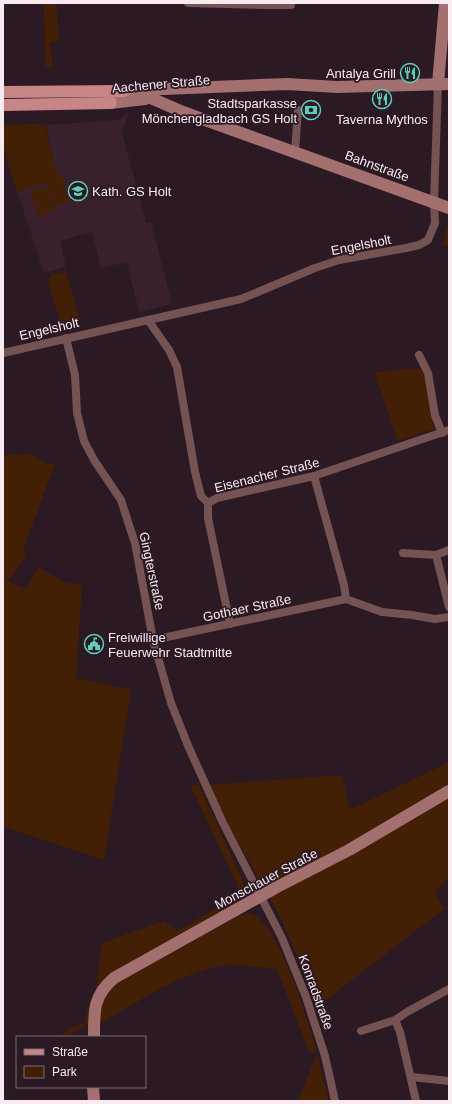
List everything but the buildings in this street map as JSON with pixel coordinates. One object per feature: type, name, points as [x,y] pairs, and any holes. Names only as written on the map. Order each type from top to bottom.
[{"type":"main road","points":[[444,84],[442,31],[445,3]]},
{"type":"main road","name":"Aachener Straße","points":[[3,92],[124,91],[287,84],[322,87],[444,84]]},
{"type":"main road","name":"Aachener Straße","points":[[3,105],[111,103],[221,93],[301,91],[322,87]]},
{"type":"main road","name":"Bahnstraße","points":[[124,91],[153,98],[176,109],[449,208]]},
{"type":"main road","name":"Bahnstraße","points":[[111,103],[157,106],[176,109]]},
{"type":"main road","name":"Monschauer Straße","points":[[94,1036],[95,1006],[99,995],[114,978],[262,896],[349,850],[449,791]]},
{"type":"main road","points":[[93,1088],[94,1101]]},
{"type":"street","points":[[188,3],[291,5],[290,3]]},
{"type":"street","name":"Engelsholt","points":[[3,353],[241,299],[338,260],[419,245],[428,240],[435,223],[434,202],[444,84]]},
{"type":"street","points":[[295,152],[298,110]]},
{"type":"street","points":[[148,320],[169,350],[176,367],[200,496],[208,504]]},
{"type":"street","name":"Gingterstraße","points":[[66,338],[75,375],[77,413],[84,441],[94,460],[120,500],[135,543],[153,640],[171,703],[222,823],[262,896]]},
{"type":"street","points":[[419,355],[428,373],[435,415],[446,432]]},
{"type":"street","name":"Eisenacher Straße","points":[[230,624],[208,518],[208,504],[217,498],[314,476],[446,432]]},
{"type":"street","points":[[314,476],[344,585],[346,599],[382,612],[435,619],[449,617]]},
{"type":"street","points":[[403,553],[436,555],[449,550]]},
{"type":"street","points":[[436,555],[449,607]]},
{"type":"street","name":"Gothaer Straße","points":[[153,640],[346,599]]},
{"type":"street","name":"Konradstraße","points":[[262,896],[282,938],[306,997],[325,1056],[335,1101]]},
{"type":"street","points":[[361,1031],[395,1020],[449,989]]},
{"type":"street","points":[[395,1020],[412,1076],[416,1101]]},
{"type":"street","points":[[412,1076],[449,1081]]},
{"type":"shaded area","name":"Kath. GS Holt","points":[[129,112],[122,132],[146,223],[151,222],[172,304],[139,312],[127,262],[101,268],[92,232],[60,241],[66,267],[44,273],[6,158],[54,161],[46,125],[118,120]]},
{"type":"green space","points":[[42,3],[56,3],[59,41],[50,42],[53,67],[45,66],[44,7]]},
{"type":"green space","points":[[45,124],[57,173],[61,173],[69,202],[54,207],[46,183],[17,192],[3,144],[3,125]]},
{"type":"green space","points":[[46,187],[54,211],[38,217],[30,192]]},
{"type":"green space","points":[[449,222],[449,247],[442,244]]},
{"type":"green space","points":[[66,271],[80,321],[61,325],[48,282],[51,275]]},
{"type":"green space","points":[[419,368],[425,372],[434,429],[397,441],[375,372]]},
{"type":"green space","points":[[31,454],[44,463],[55,464],[24,547],[26,556],[8,581],[26,589],[38,567],[66,583],[82,585],[76,678],[131,690],[104,860],[3,827],[3,455]]},
{"type":"green space","points":[[449,762],[449,878],[435,892],[444,909],[317,1007],[295,950],[280,917],[225,819],[209,785],[342,775],[350,810]]},
{"type":"green space","points":[[190,785],[199,785],[243,881],[243,893],[236,903],[109,976],[96,988],[102,943],[164,921],[177,931],[235,897],[238,889],[236,882]]},
{"type":"green space","points":[[248,913],[261,921],[275,939],[299,996],[317,1053],[309,1052],[277,969],[228,965],[205,970],[173,982],[99,1024],[101,1000],[112,985],[239,916]]},
{"type":"green space","points":[[92,990],[88,1024],[69,1036],[60,1036],[74,1026],[85,1023]]},
{"type":"green space","points":[[317,1054],[329,1101],[298,1101]]},
{"type":"place","name":"Antalya Grill","points":[[410,73]]},
{"type":"place","name":"Taverna Mythos","points":[[382,99]]},
{"type":"place","name":"Stadtsparkasse Mönchengladbach GS Holt","points":[[311,110]]},
{"type":"place","name":"Kath. GS Holt","points":[[78,191]]},
{"type":"place","name":"Freiwillige Feuerwehr Stadtmitte","points":[[94,644]]}]
